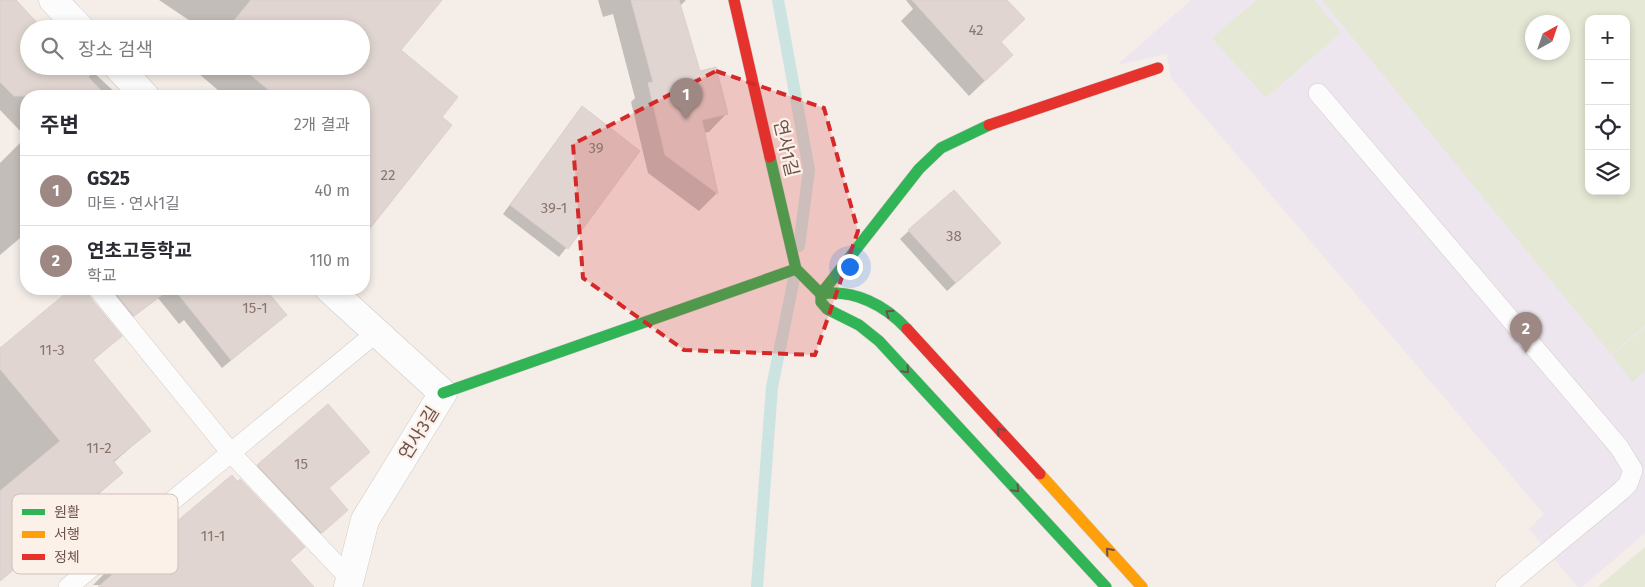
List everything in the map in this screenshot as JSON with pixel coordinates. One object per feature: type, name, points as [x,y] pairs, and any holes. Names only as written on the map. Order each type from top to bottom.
[{"type":"street","points":[[53,0],[72,20]]},
{"type":"street","name":"연사1길","points":[[734,0],[796,269]]},
{"type":"street","points":[[1106,587],[879,340],[859,325],[827,309],[821,302],[821,294],[919,169],[941,148],[983,127],[1158,68]]},
{"type":"street","points":[[125,75],[139,90]]},
{"type":"street","points":[[443,393],[796,269],[821,294]]},
{"type":"street","points":[[821,294],[838,292],[872,301],[898,319],[1142,587]]},
{"type":"street","name":"연사3길","points":[[335,295],[443,393],[365,520],[349,583]]},
{"type":"lane","points":[[1318,93],[1619,447],[1633,470],[1628,484],[1621,491],[1505,587]]},
{"type":"lane","points":[[103,295],[231,453],[349,583]]},
{"type":"lane","points":[[178,497],[376,332]]},
{"type":"lane","points":[[68,587],[84,574]]},
{"type":"highlighted area","points":[[716,71],[824,108],[858,231],[815,355],[684,350],[583,278],[573,144]]},
{"type":"shaded area","points":[[1191,0],[1645,0],[1645,533],[1582,587],[1578,587],[1529,529],[1544,514],[1171,78],[1167,54],[1117,65]]},
{"type":"green space","points":[[1257,0],[1314,0],[1341,32],[1266,98],[1212,38]]},
{"type":"green space","points":[[1322,0],[1645,0],[1645,326],[1611,354]]},
{"type":"green space","points":[[1645,328],[1645,371],[1632,382],[1612,355]]},
{"type":"green space","points":[[1645,547],[1645,587],[1598,587]]},
{"type":"building","points":[[0,0],[16,0],[35,20],[20,20],[20,75],[86,75],[100,90],[20,90],[20,96],[14,96],[0,82]]},
{"type":"building","points":[[251,0],[442,0],[401,50],[458,97],[442,117],[452,125],[370,228],[370,90],[269,90],[251,75],[370,75],[370,20],[234,20]]},
{"type":"building","points":[[631,0],[679,0],[700,71],[716,67],[728,114],[702,120],[718,194],[665,155],[648,83],[653,82]]},
{"type":"building","points":[[912,0],[1007,0],[1025,19],[1001,42],[1013,55],[985,81]]},
{"type":"building","points":[[582,106],[640,151],[568,249],[510,205]]},
{"type":"building","points":[[954,190],[1001,243],[956,283],[908,230]]},
{"type":"building","points":[[64,295],[89,295],[122,336],[93,360],[151,431],[113,461],[123,473],[98,494],[12,494],[12,571],[0,581],[0,491],[60,441],[0,369],[0,348]]},
{"type":"building","points":[[117,295],[162,295],[134,316]]},
{"type":"building","points":[[179,295],[270,295],[287,315],[231,360]]},
{"type":"building","points":[[328,404],[370,452],[329,488],[348,510],[322,533],[257,465]]},
{"type":"building","points":[[232,475],[238,482],[240,479],[305,547],[290,560],[314,587],[98,587],[111,574],[178,574],[178,520]]},
{"type":"waterway","points":[[778,0],[809,170],[799,246]]},
{"type":"waterway","points":[[757,587],[772,387],[796,269]]},
{"type":"traffic: fast","points":[[770,157],[796,269],[821,294],[919,169],[941,148],[989,125]]},
{"type":"traffic: fast","points":[[443,393],[796,269]]},
{"type":"traffic: fast","points":[[907,329],[889,313],[868,301],[845,294],[821,294],[821,302],[827,309],[859,325],[879,341],[1106,587]]},
{"type":"traffic: slow","points":[[1040,474],[1142,587]]},
{"type":"traffic: jam","points":[[734,0],[770,157]]},
{"type":"traffic: jam","points":[[989,125],[1158,68]]},
{"type":"traffic: jam","points":[[907,329],[1040,474]]},
{"type":"place","name":"GS25","points":[[686,119]]},
{"type":"place","name":"연초고등학교","points":[[1526,353]]}]
